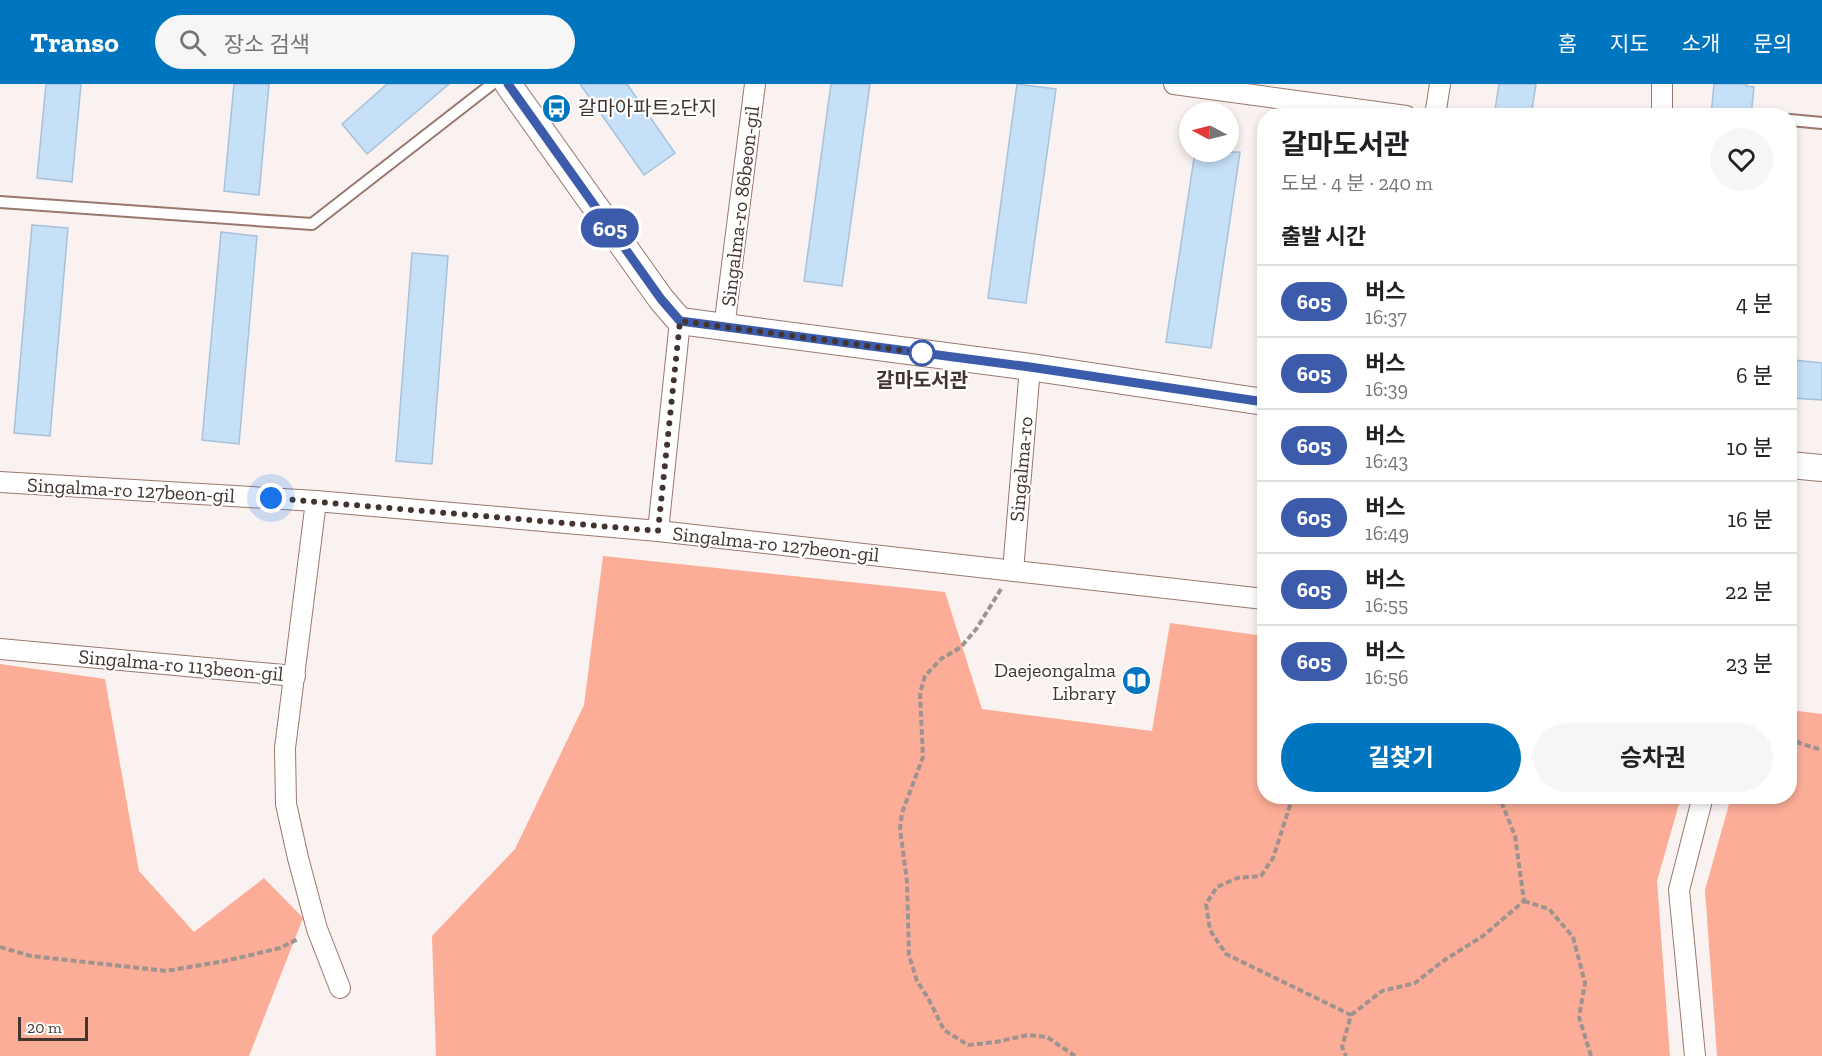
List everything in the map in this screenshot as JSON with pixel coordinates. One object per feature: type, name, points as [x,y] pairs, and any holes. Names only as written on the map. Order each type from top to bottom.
[{"type":"street","points":[[508,84],[661,299],[680,321],[1030,367],[1257,401]]},
{"type":"street","name":"Singalma-ro 86beon-gil","points":[[724,328],[755,84]]},
{"type":"street","points":[[1174,84],[1348,108]]},
{"type":"street","points":[[1436,108],[1440,84]]},
{"type":"street","points":[[1662,84],[1662,108]]},
{"type":"street","points":[[658,531],[680,321]]},
{"type":"street","name":"Singalma-ro","points":[[1013,571],[1030,367]]},
{"type":"street","points":[[1797,466],[1822,468]]},
{"type":"street","name":"Singalma-ro 127beon-gil","points":[[0,482],[316,501],[658,531],[1257,598]]},
{"type":"street","name":"Singalma-ro 113beon-gil","points":[[0,649],[295,676],[316,501]]},
{"type":"street","points":[[295,676],[285,748],[286,804],[317,929],[340,988]]},
{"type":"street","points":[[1695,1056],[1679,890],[1701,804]]},
{"type":"lane","points":[[0,202],[312,224],[492,84]]},
{"type":"lane","points":[[1797,121],[1822,123]]},
{"type":"path","points":[[1013,571],[977,628],[961,647],[940,659],[925,676],[920,693],[923,757],[902,813],[900,830],[907,881],[909,955],[917,981],[944,1030],[968,1045],[1028,1035],[1047,1037],[1075,1056]]},
{"type":"path","points":[[1797,741],[1822,750]]},
{"type":"path","points":[[1290,804],[1273,858],[1261,876],[1237,878],[1217,887],[1206,904],[1210,930],[1226,954],[1351,1015]]},
{"type":"path","points":[[1502,804],[1515,836],[1524,901]]},
{"type":"path","points":[[1346,1056],[1342,1047],[1351,1015],[1382,991],[1416,983],[1443,961],[1483,936],[1524,901]]},
{"type":"path","points":[[1524,901],[1550,909],[1573,938],[1585,983],[1579,1017],[1591,1056]]},
{"type":"path","points":[[0,947],[31,956],[166,971],[225,961],[280,948],[317,929]]},
{"type":"shaded area","points":[[603,556],[945,592],[982,709],[1152,731],[1170,623],[1257,635],[1257,804],[1679,804],[1657,881],[1670,1056],[436,1056],[432,936],[515,849],[584,705]]},
{"type":"shaded area","points":[[0,664],[105,679],[139,871],[194,932],[264,878],[303,918],[249,1056],[0,1056]]},
{"type":"shaded area","points":[[1797,711],[1822,714],[1822,1056],[1717,1056],[1705,890],[1729,804],[1797,804]]},
{"type":"building","points":[[46,84],[81,84],[72,182],[37,178]]},
{"type":"building","points":[[234,84],[269,84],[259,195],[224,191]]},
{"type":"building","points":[[387,84],[449,84],[367,154],[342,124]]},
{"type":"building","points":[[580,84],[627,84],[675,153],[644,175]]},
{"type":"building","points":[[831,84],[870,84],[842,286],[804,281]]},
{"type":"building","points":[[1017,84],[1056,89],[1026,303],[988,298]]},
{"type":"building","points":[[1499,84],[1536,84],[1532,108],[1495,108]]},
{"type":"building","points":[[1714,84],[1747,84],[1746,86],[1754,87],[1752,108],[1712,108]]},
{"type":"building","points":[[1193,162],[1239,162],[1211,348],[1166,342]]},
{"type":"building","points":[[32,225],[68,228],[50,436],[14,433]]},
{"type":"building","points":[[221,232],[257,236],[239,444],[202,440]]},
{"type":"building","points":[[412,253],[448,256],[432,464],[396,461]]},
{"type":"building","points":[[1797,360],[1822,363],[1822,400],[1797,398]]},
{"type":"bus line","name":"605","points":[[508,84],[661,299],[680,321],[1030,367],[1257,401]]},
{"type":"place","name":"갈마아파트2단지","points":[[557,108]]},
{"type":"place","name":"갈마도서관","points":[[922,353]]},
{"type":"place","name":"Daejeongalma Library","points":[[1137,681]]},
{"type":"route","points":[[271,498],[658,531],[680,321],[922,353]]}]
